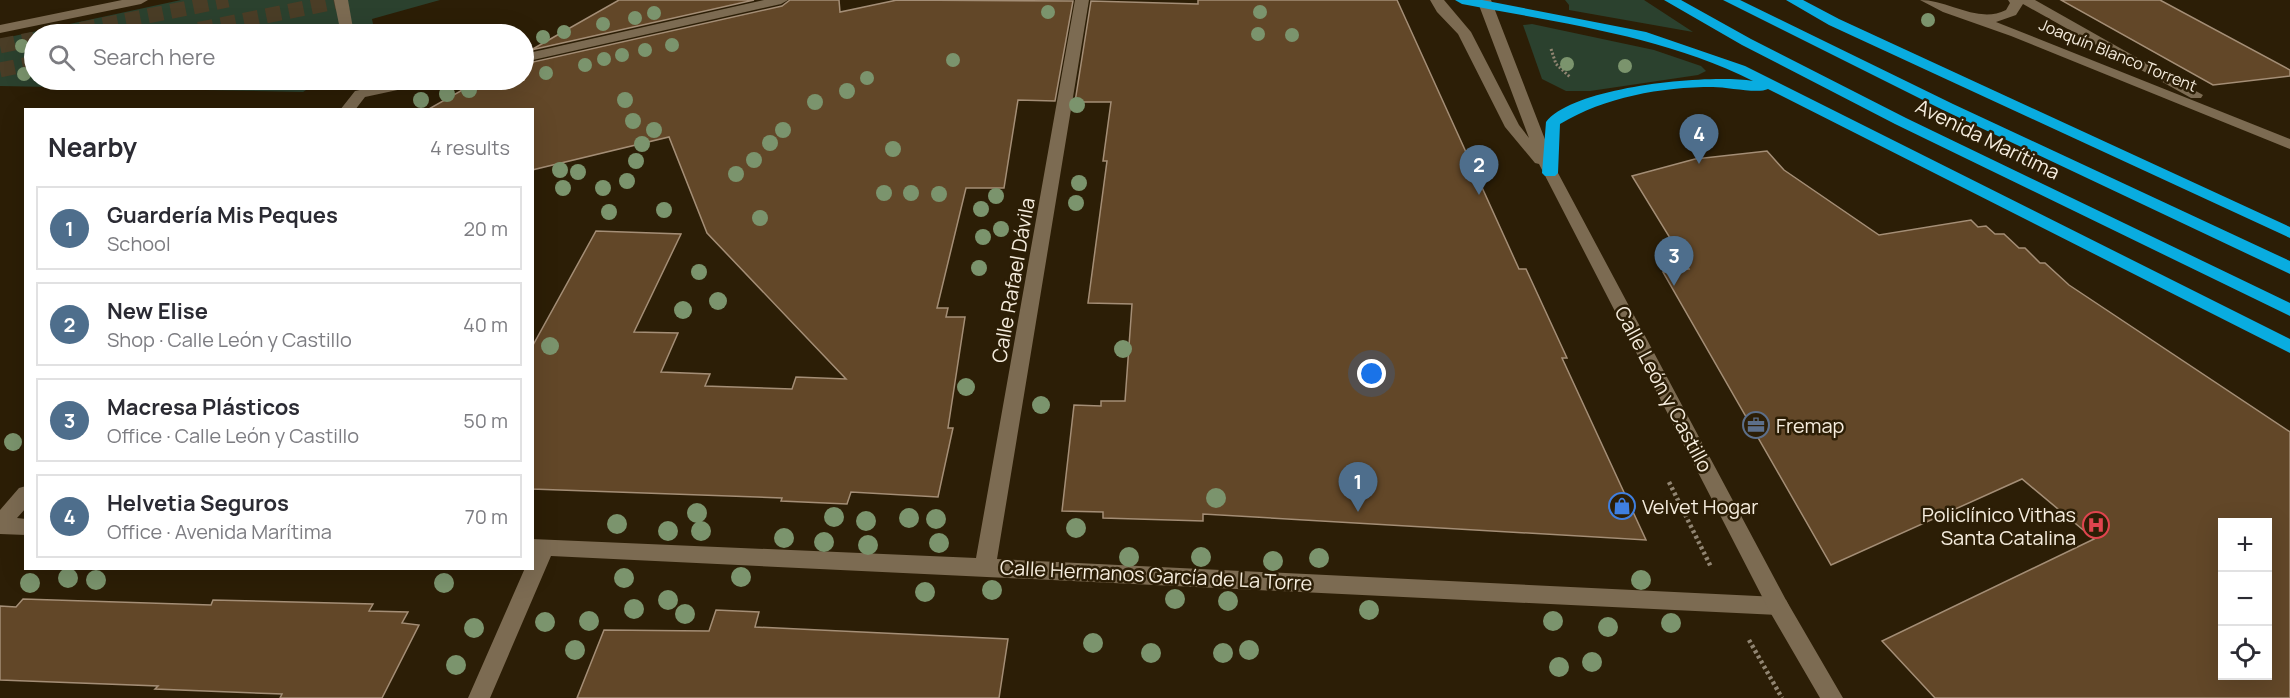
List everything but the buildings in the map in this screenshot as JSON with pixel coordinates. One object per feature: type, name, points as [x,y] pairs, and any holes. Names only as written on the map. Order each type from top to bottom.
[{"type":"highway","points":[[1462,0],[1641,35],[1720,62],[1787,93],[2290,347]]},
{"type":"highway","name":"Avenida Marítima","points":[[1671,0],[1903,121],[2290,310]]},
{"type":"highway","name":"Avenida Marítima","points":[[1730,0],[1938,102],[2290,268]]},
{"type":"highway","points":[[1792,0],[1845,27],[2290,233]]},
{"type":"highway","points":[[1550,173],[1552,122],[1567,111],[1630,92],[1702,83],[1736,83],[1787,93]]},
{"type":"street","points":[[24,24],[141,0]]},
{"type":"street","points":[[340,0],[346,24]]},
{"type":"street","points":[[534,56],[781,0]]},
{"type":"street","name":"Calle Rafael Dávila","points":[[984,566],[1082,0]]},
{"type":"street","name":"Calle León y Castillo","points":[[1437,0],[1442,9],[1464,33],[1512,127],[1550,173]]},
{"type":"street","name":"Joaquín Blanco Torrent","points":[[1928,0],[1937,6],[2016,33],[2290,144]]},
{"type":"street","points":[[1965,16],[1982,18],[2008,15],[2015,9],[2017,3],[2015,0]]},
{"type":"street","name":"Joaquín Blanco Torrent","points":[[2025,0],[2257,130]]},
{"type":"street","name":"Calle León y Castillo","points":[[1486,3],[1550,173],[1778,606],[1832,698]]},
{"type":"street","points":[[0,29],[24,24]]},
{"type":"street","points":[[348,108],[357,90]]},
{"type":"street","points":[[0,525],[24,496]]},
{"type":"street","points":[[0,525],[24,527]]},
{"type":"street","name":"Calle Hermanos García de La Torre","points":[[538,548],[984,566],[1778,606]]},
{"type":"street","points":[[479,698],[529,570]]},
{"type":"green space","points":[[181,0],[440,0],[372,19],[373,24],[70,24]]},
{"type":"green space","points":[[1565,0],[1644,0],[1693,32],[1569,10],[1569,5]]},
{"type":"green space","points":[[1532,24],[1654,50],[1701,66],[1706,71],[1698,75],[1590,91],[1566,91],[1542,79],[1523,25]]},
{"type":"green space","points":[[24,34],[24,86],[0,86],[0,39]]},
{"type":"green space","points":[[202,90],[306,90],[303,92]]},
{"type":"tunnel","points":[[108,24],[228,0]]},
{"type":"tunnel","points":[[226,24],[345,0]]},
{"type":"tunnel","points":[[0,46],[24,41]]},
{"type":"tunnel","points":[[0,70],[24,65]]},
{"type":"place","name":"Helvetia Seguros","points":[[1699,164]]},
{"type":"place","name":"New Elise","points":[[1479,195]]},
{"type":"place","name":"Macresa Plásticos","points":[[1674,286]]},
{"type":"place","name":"Fremap","points":[[1756,425]]},
{"type":"place","name":"Velvet Hogar","points":[[1622,506]]},
{"type":"place","name":"Guardería Mis Peques","points":[[1358,512]]},
{"type":"place","name":"Policlínico Vithas Santa Catalina","points":[[2096,525]]}]
